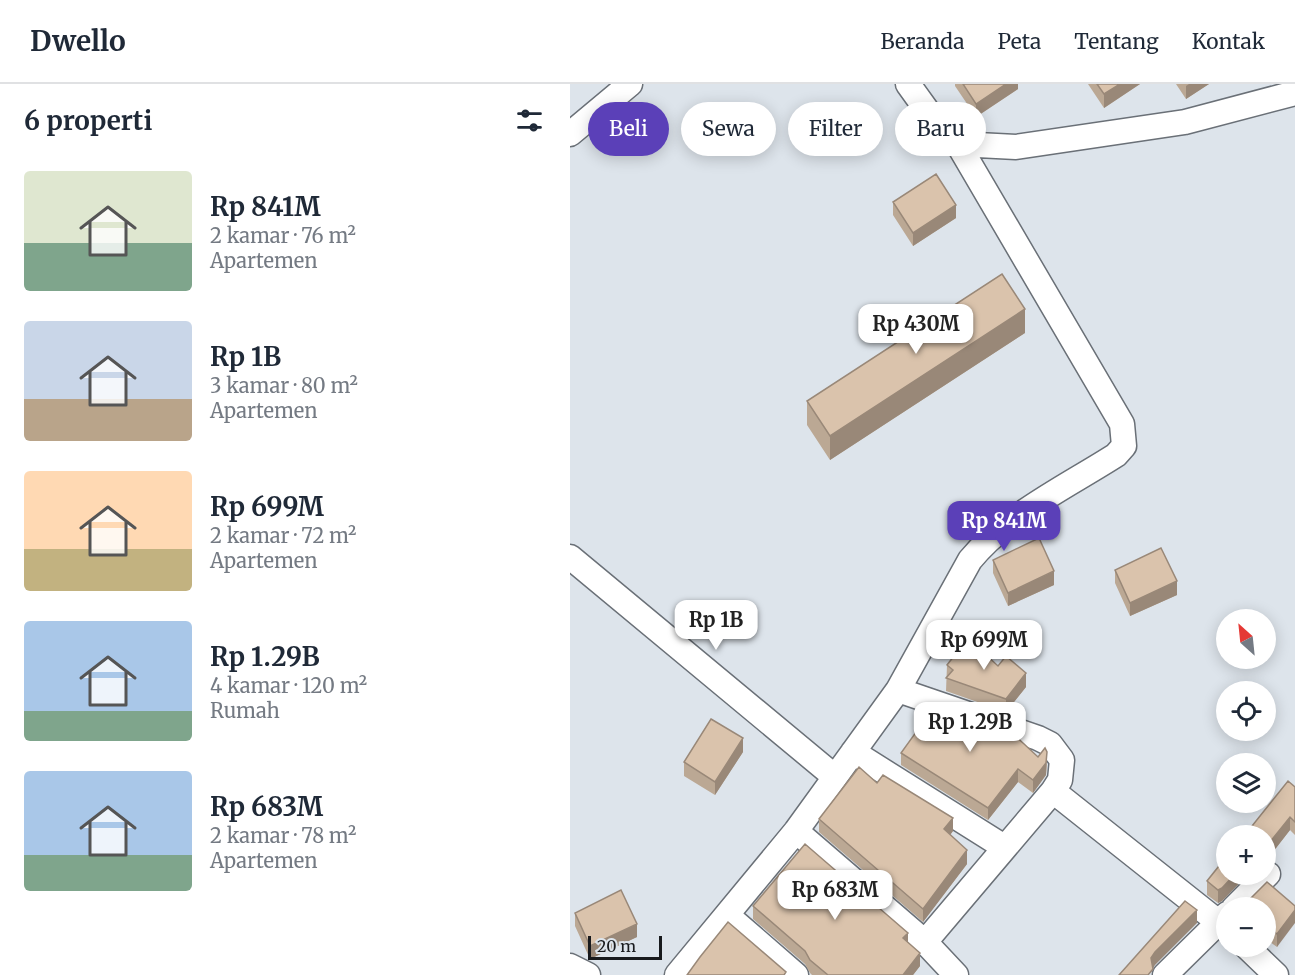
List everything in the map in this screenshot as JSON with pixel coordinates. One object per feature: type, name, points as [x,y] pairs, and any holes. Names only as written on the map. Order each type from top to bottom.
[{"type":"street","points":[[570,134],[630,84]]},
{"type":"street","points":[[908,84],[921,102]]},
{"type":"street","points":[[986,145],[1016,147],[1185,122],[1295,93]]},
{"type":"street","points":[[677,975],[796,831],[898,690],[970,560],[985,541],[1002,526],[1116,455],[1124,446],[1122,424],[965,156]]},
{"type":"street","points":[[570,557],[835,777]]},
{"type":"street","points":[[898,690],[1038,738],[1050,744],[1062,760],[1060,780],[1053,791],[925,942]]},
{"type":"street","points":[[853,752],[1004,847]]},
{"type":"street","points":[[1053,791],[1216,910]]},
{"type":"street","points":[[796,831],[925,942],[956,975]]},
{"type":"street","points":[[1247,897],[1258,885]]},
{"type":"street","points":[[728,916],[796,975]]},
{"type":"street","points":[[1165,975],[1216,928]]},
{"type":"street","points":[[1257,957],[1276,975]]},
{"type":"street","points":[[570,966],[588,975]]},
{"type":"building","points":[[963,84],[1006,84],[979,102],[975,102]]},
{"type":"building","points":[[1097,84],[1120,84],[1104,94]]},
{"type":"building","points":[[936,174],[956,205],[913,233],[893,202]]},
{"type":"building","points":[[1002,274],[1025,309],[830,436],[807,401]]},
{"type":"building","points":[[1039,538],[1054,571],[1008,593],[993,560]]},
{"type":"building","points":[[1161,548],[1177,581],[1130,603],[1115,570]]},
{"type":"building","points":[[968,638],[998,666],[1006,656],[1026,673],[1006,699],[946,678],[953,670],[947,665]]},
{"type":"building","points":[[928,703],[1010,731],[1038,757],[1045,748],[1046,763],[1033,780],[1018,769],[988,808],[901,753],[922,724],[916,719]]},
{"type":"building","points":[[711,719],[743,738],[715,782],[684,762]]},
{"type":"building","points":[[859,767],[877,783],[883,775],[953,818],[944,829],[967,850],[923,909],[819,819]]},
{"type":"building","points":[[1288,781],[1295,787],[1295,822],[1290,817],[1276,834],[1276,825],[1253,825],[1262,813],[1276,813],[1276,796]]},
{"type":"building","points":[[805,844],[908,933],[903,938],[920,953],[903,975],[828,975],[810,960],[805,951],[753,906]]},
{"type":"building","points":[[1216,870],[1216,885],[1225,885],[1218,890],[1207,881]]},
{"type":"building","points":[[1264,885],[1270,885],[1295,906],[1295,910],[1277,934],[1276,897],[1252,897]]},
{"type":"building","points":[[621,890],[637,924],[590,946],[575,913]]},
{"type":"building","points":[[1185,901],[1197,910],[1155,952],[1151,958],[1153,969],[1148,975],[1119,975]]},
{"type":"building","points":[[728,922],[786,972],[784,975],[687,975]]}]
